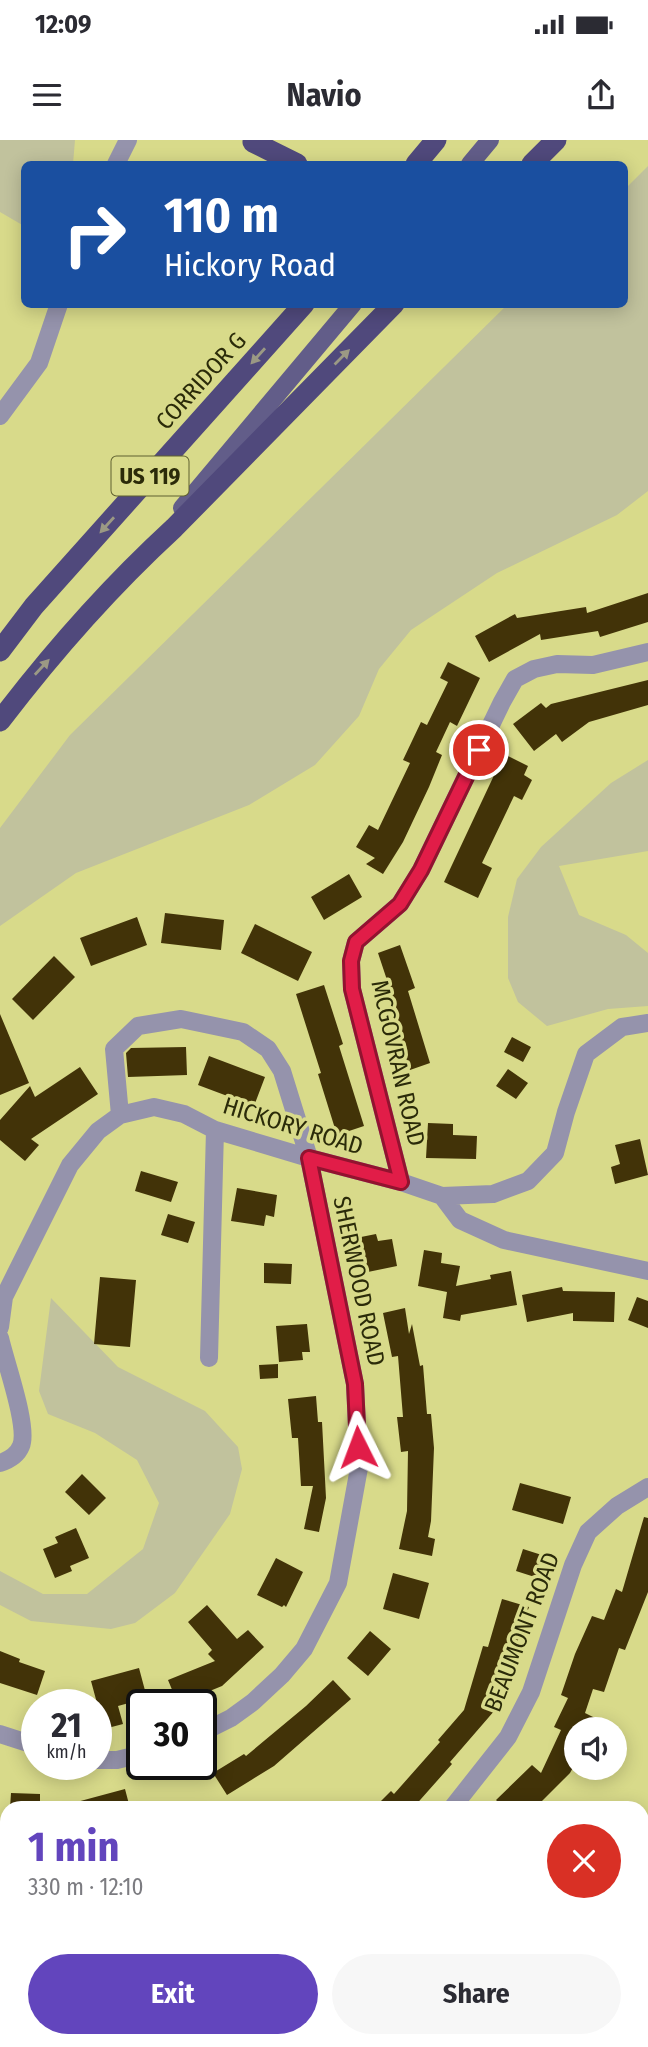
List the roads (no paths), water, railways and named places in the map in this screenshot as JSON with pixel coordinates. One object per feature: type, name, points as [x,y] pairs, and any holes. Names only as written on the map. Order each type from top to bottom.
[{"type":"highway","points":[[535,161],[556,140]]},
{"type":"highway","points":[[252,141],[269,161]]},
{"type":"highway","points":[[252,141],[291,161]]},
{"type":"highway","name":"CORRIDOR G","points":[[0,651],[34,606],[300,308]]},
{"type":"highway","name":"US 119","points":[[0,721],[32,678],[138,562],[390,308]]},
{"type":"main road","points":[[472,161],[490,140]]},
{"type":"main road","points":[[138,562],[350,308]]},
{"type":"street","points":[[118,161],[128,140]]},
{"type":"street","points":[[252,141],[278,161]]},
{"type":"street","points":[[0,416],[39,363],[59,308]]},
{"type":"street","name":"MCGOVRAN ROAD","points":[[401,1182],[352,989],[351,961],[356,942],[400,904],[421,870],[515,679],[534,669],[558,664],[593,664],[648,652]]},
{"type":"street","name":"SHERWOOD ROAD","points":[[120,1115],[114,1049],[138,1026],[181,1018],[243,1032],[268,1049],[282,1071],[309,1158],[355,1384],[359,1468],[338,1583],[304,1649],[282,1675],[242,1710],[217,1724]]},
{"type":"street","name":"HICKORY ROAD","points":[[0,1327],[5,1297],[69,1165],[99,1131],[120,1115],[154,1107],[184,1114],[215,1130],[442,1196],[493,1194],[528,1181],[555,1153],[586,1055],[622,1027],[648,1023]]},
{"type":"street","points":[[209,1358],[215,1130]]},
{"type":"street","points":[[442,1196],[460,1220],[504,1240],[648,1271]]},
{"type":"street","points":[[0,1338],[23,1429],[21,1446],[11,1459],[0,1463]]},
{"type":"street","name":"BEAUMONT ROAD","points":[[458,1801],[508,1737],[531,1692],[573,1565],[588,1532],[617,1506],[648,1487]]},
{"type":"street","points":[[0,1734],[21,1741]]}]
